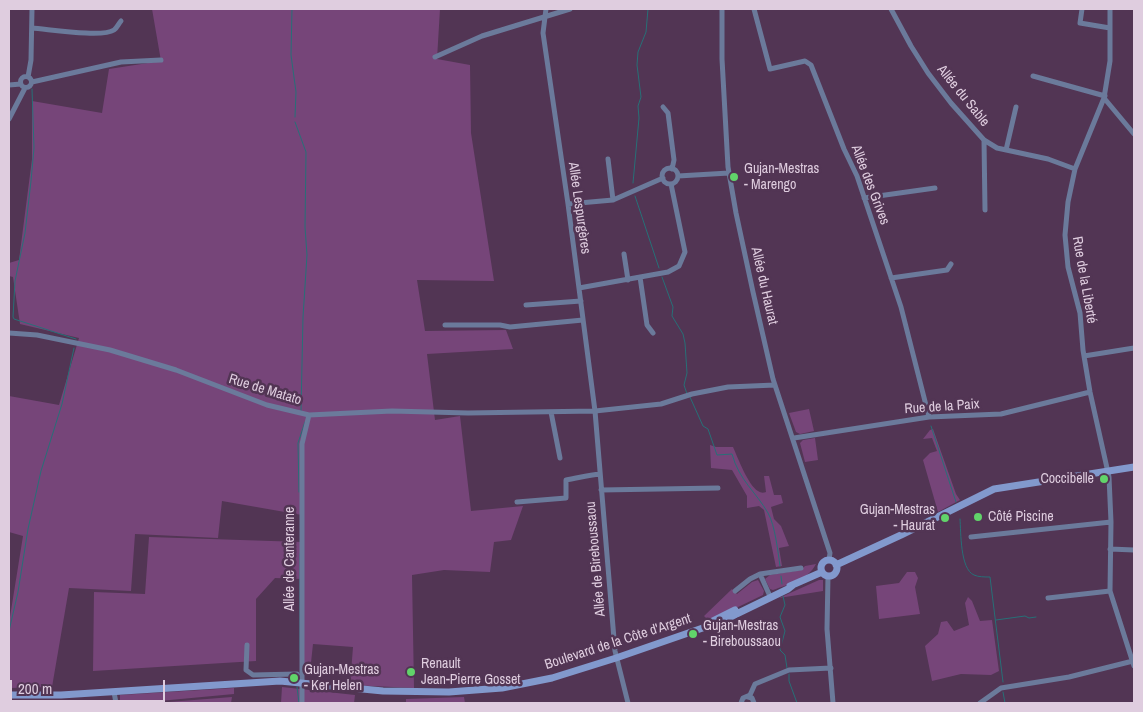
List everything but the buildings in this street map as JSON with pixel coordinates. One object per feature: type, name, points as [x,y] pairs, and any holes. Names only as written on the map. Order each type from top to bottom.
[{"type":"main road","points":[[836,565],[994,489],[1134,467]]},
{"type":"main road","points":[[829,560],[833,561],[836,565],[835,572],[825,574],[820,567],[822,563],[829,560]]},
{"type":"main road","name":"Boulevard de la Côte d'Argent","points":[[9,696],[114,692],[254,678],[383,691],[474,691],[519,685],[552,678],[702,628],[714,619],[793,585],[825,574]]},
{"type":"street","points":[[32,9],[31,60],[28,77],[32,82]]},
{"type":"street","name":"Allée Lespurgères","points":[[546,9],[543,33],[544,44],[568,204],[595,411]]},
{"type":"street","points":[[435,57],[482,36],[570,9]]},
{"type":"street","name":"Allée du Haurat","points":[[722,9],[722,59],[729,173],[752,292],[775,385],[794,438],[830,553],[829,560]]},
{"type":"street","name":"Allée des Grives","points":[[754,9],[770,69],[805,61],[811,65],[844,149],[858,176],[900,308],[929,417]]},
{"type":"street","name":"Allée du Sable","points":[[891,9],[928,73],[951,103],[984,140],[997,148],[1048,159],[1075,169]]},
{"type":"street","points":[[1082,9],[1080,23],[1110,28]]},
{"type":"street","name":"Rue de la Liberté","points":[[1110,9],[1110,61],[1104,97],[1075,169],[1068,202],[1065,235],[1068,267],[1080,313],[1090,392],[1108,470],[1111,522],[1110,591],[1134,664]]},
{"type":"street","points":[[32,28],[66,32],[107,32],[114,30],[121,21]]},
{"type":"street","points":[[9,85],[29,87],[32,82],[121,62],[161,60]]},
{"type":"street","points":[[1033,76],[1104,97],[1134,134]]},
{"type":"street","points":[[9,119],[23,86],[23,78],[28,77]]},
{"type":"street","points":[[662,107],[668,113],[674,160],[672,169]]},
{"type":"street","points":[[1006,150],[1016,107]]},
{"type":"street","points":[[984,140],[985,210]]},
{"type":"street","points":[[608,159],[612,200]]},
{"type":"street","points":[[672,169],[676,171],[678,176]]},
{"type":"street","points":[[671,184],[667,183],[663,178],[664,172],[672,169]]},
{"type":"street","points":[[678,176],[729,173]]},
{"type":"street","points":[[671,184],[677,180],[678,176]]},
{"type":"street","points":[[568,204],[612,200],[663,178]]},
{"type":"street","points":[[579,288],[661,274],[679,266],[685,252],[671,184]]},
{"type":"street","points":[[864,198],[935,188]]},
{"type":"street","points":[[624,254],[628,280]]},
{"type":"street","points":[[891,278],[947,270],[951,264]]},
{"type":"street","points":[[640,277],[647,325],[653,333]]},
{"type":"street","points":[[526,305],[581,301]]},
{"type":"street","points":[[445,325],[500,325],[510,327],[583,320]]},
{"type":"street","name":"Rue de Matato","points":[[9,333],[37,335],[110,350],[176,370],[267,405],[309,415],[392,410],[427,412],[595,411],[661,404],[689,395],[728,387],[775,385]]},
{"type":"street","points":[[1084,356],[1134,348]]},
{"type":"street","name":"Rue de la Paix","points":[[794,438],[929,417],[1001,414],[1090,392]]},
{"type":"street","name":"Allée de Bireboussaou","points":[[595,411],[600,490],[616,658],[628,703]]},
{"type":"street","points":[[552,412],[560,458]]},
{"type":"street","name":"Allée de Canteranne","points":[[302,703],[302,444],[309,415]]},
{"type":"street","points":[[517,502],[566,498],[566,480],[580,478],[584,475],[600,474]]},
{"type":"street","points":[[600,490],[718,488]]},
{"type":"street","points":[[971,537],[1111,522]]},
{"type":"street","points":[[1110,549],[1134,550]]},
{"type":"street","points":[[736,592],[750,579],[760,574],[801,568]]},
{"type":"street","points":[[760,574],[770,596]]},
{"type":"street","points":[[825,574],[833,703]]},
{"type":"street","points":[[1048,598],[1110,591]]},
{"type":"street","points":[[1126,639],[1134,637]]},
{"type":"street","points":[[247,645],[246,670],[254,678],[297,674]]},
{"type":"street","points":[[980,703],[1001,688],[1067,678],[1134,664]]},
{"type":"street","points":[[741,703],[744,698],[748,697],[755,684],[789,670],[831,668]]},
{"type":"street","points":[[114,692],[116,703]]},
{"type":"street","points":[[748,697],[752,698],[754,703]]},
{"type":"shaded area","points":[[152,9],[440,9],[437,59],[470,65],[471,133],[494,281],[417,280],[425,331],[506,330],[513,349],[427,354],[435,420],[460,416],[471,511],[523,506],[511,540],[494,542],[490,572],[444,570],[412,575],[414,688],[350,685],[353,647],[313,644],[310,672],[303,671],[302,579],[275,578],[256,599],[256,661],[93,671],[94,592],[145,594],[149,537],[302,542],[302,515],[222,501],[218,538],[135,534],[131,591],[69,588],[52,687],[9,688],[9,623],[23,536],[9,532],[9,396],[59,405],[79,338],[20,324],[13,277],[9,276],[9,263],[19,260],[32,159],[32,101],[102,113],[109,69],[161,61]]},
{"type":"shaded area","points":[[809,409],[814,431],[800,434],[796,432],[789,413]]},
{"type":"shaded area","points":[[933,429],[956,494],[960,500],[938,512],[923,460],[930,453],[937,451],[932,438],[923,439]]},
{"type":"shaded area","points":[[815,438],[818,460],[805,462],[800,443],[803,440]]},
{"type":"shaded area","points":[[710,445],[733,447],[754,488],[763,493],[766,492],[764,476],[769,476],[774,495],[781,495],[783,503],[771,507],[774,519],[781,526],[789,546],[779,548],[782,566],[776,567],[764,510],[759,506],[747,508],[747,496],[732,470],[711,468]]},
{"type":"shaded area","points":[[816,564],[803,578],[773,590],[770,589],[765,579],[770,575],[801,570],[805,566]]},
{"type":"shaded area","points":[[907,572],[915,572],[918,578],[915,587],[920,614],[879,619],[876,586],[899,583]]},
{"type":"shaded area","points":[[758,580],[764,591],[763,595],[709,621],[704,616],[732,589],[737,594],[752,582]]},
{"type":"shaded area","points":[[819,580],[823,580],[823,591],[779,598]]},
{"type":"shaded area","points":[[968,597],[972,601],[980,621],[992,620],[999,671],[991,675],[961,674],[932,681],[925,646],[938,634],[941,622],[947,621],[954,631],[969,625],[965,603]]},
{"type":"shaded area","points":[[282,687],[355,695],[354,703],[281,703]]},
{"type":"shaded area","points":[[234,688],[234,694],[120,703],[120,695]]},
{"type":"shaded area","points":[[232,697],[231,703],[156,703]]},
{"type":"shaded area","points":[[464,697],[465,703],[406,703],[406,699]]},
{"type":"waterway","points":[[292,9],[291,55],[296,92],[295,117]]},
{"type":"waterway","points":[[633,183],[639,118],[638,106],[641,97],[637,65],[638,52],[646,32],[648,9]]},
{"type":"waterway","points":[[32,89],[34,148],[25,233],[15,281],[13,317],[14,319],[76,339]]},
{"type":"waterway","points":[[295,122],[306,152],[305,227],[307,255],[303,317],[301,411]]},
{"type":"waterway","points":[[635,196],[659,268]]},
{"type":"waterway","points":[[662,277],[673,307],[672,316],[683,334],[685,343],[687,373],[684,385],[687,394]]},
{"type":"waterway","points":[[9,631],[41,471],[62,404],[74,348]]},
{"type":"waterway","points":[[690,397],[703,426],[708,429],[717,455],[732,454],[743,479],[768,513],[774,531],[780,566]]},
{"type":"waterway","points":[[299,492],[298,443],[305,422]]},
{"type":"waterway","points":[[931,426],[956,502]]},
{"type":"waterway","points":[[960,519],[962,550],[966,566],[974,575],[990,577],[1003,682]]},
{"type":"waterway","points":[[300,554],[300,650]]},
{"type":"waterway","points":[[781,576],[782,584]]},
{"type":"waterway","points":[[783,596],[785,605],[780,617],[785,631],[780,650],[785,655],[787,668]]},
{"type":"waterway","points":[[996,620],[1025,616],[1029,618],[1036,617]]},
{"type":"waterway","points":[[789,674],[789,681],[797,703]]},
{"type":"waterway","points":[[297,687],[299,703]]},
{"type":"waterway","points":[[1003,692],[1005,703]]},
{"type":"place","name":"Gujan-Mestras - Marengo","points":[[734,177]]},
{"type":"place","name":"Coccibelle","points":[[1104,479]]},
{"type":"place","name":"Côté Piscine","points":[[978,517]]},
{"type":"place","name":"Gujan-Mestras - Haurat","points":[[945,518]]},
{"type":"place","name":"Gujan-Mestras - Bireboussaou","points":[[693,634]]},
{"type":"place","name":"Renault Jean-Pierre Gosset","points":[[411,672]]},
{"type":"place","name":"Gujan-Mestras - Ker Helen","points":[[294,678]]}]
